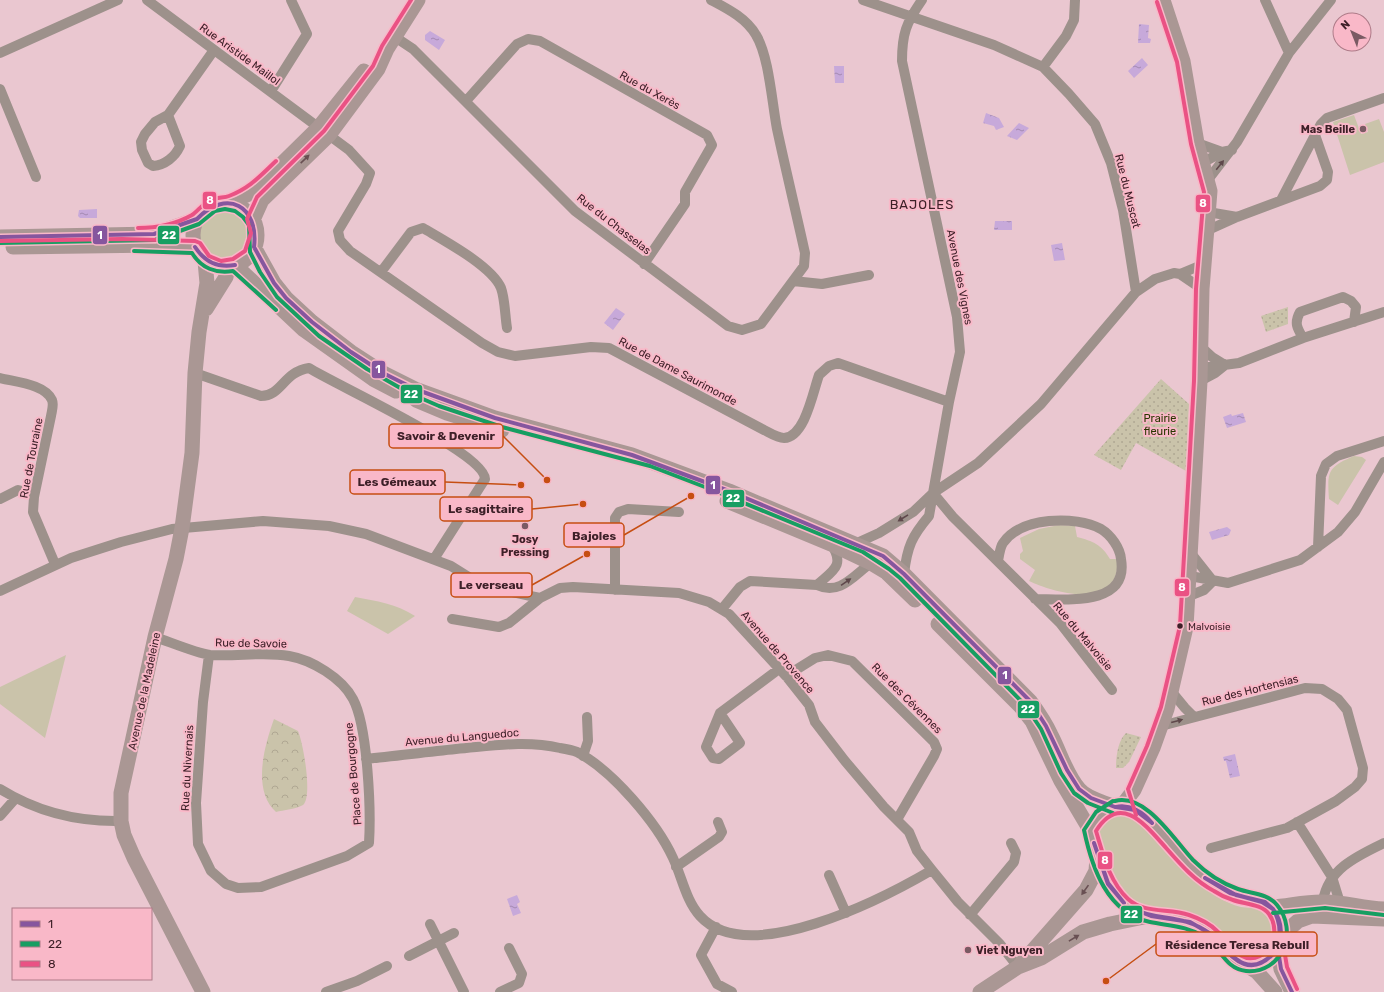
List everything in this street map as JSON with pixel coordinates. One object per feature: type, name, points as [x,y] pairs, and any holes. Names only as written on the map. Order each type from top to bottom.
[{"type":"main road","points":[[253,220],[262,200],[324,131],[370,64],[391,43],[418,0]]},
{"type":"main road","points":[[1090,830],[1097,817],[1106,810],[1118,807],[1134,790],[1167,709],[1186,627],[1189,596],[1200,374],[1202,288],[1210,192],[1202,163],[1183,61],[1163,0]]},
{"type":"main road","points":[[229,203],[253,192],[324,131]]},
{"type":"main road","points":[[221,203],[229,203],[246,210],[253,220],[257,233],[254,247],[243,261],[232,266],[212,265],[205,261],[195,247],[193,233],[197,219],[207,208],[221,203]]},
{"type":"main road","points":[[0,237],[154,234],[197,219]]},
{"type":"main road","points":[[0,247],[157,245],[195,247]]},
{"type":"main road","points":[[254,247],[274,283],[286,298],[312,322],[351,352],[385,374],[415,389],[495,418],[632,455],[698,479],[857,543],[883,556],[904,574],[1030,701],[1042,718],[1060,758],[1079,790],[1091,797],[1118,807],[1142,813]]},
{"type":"main road","points":[[204,311],[207,283],[205,261]]},
{"type":"main road","points":[[204,311],[232,266]]},
{"type":"main road","points":[[232,266],[304,330],[373,379],[410,397],[447,414],[490,427],[627,463],[695,488],[831,544],[871,563],[886,572],[901,585],[1028,716],[1041,739],[1060,781],[1090,830],[1108,885],[1118,898],[1129,908],[1149,916]]},
{"type":"main road","name":"Avenue de la Madeleine","points":[[203,992],[134,858],[124,834],[121,821],[121,793],[155,637],[175,566],[182,528],[192,453],[195,373],[199,332],[204,311]]},
{"type":"main road","points":[[1134,790],[1142,813],[1204,878],[1224,891],[1272,907],[1292,906],[1322,909],[1384,919]]},
{"type":"main road","points":[[1018,967],[1086,890],[1096,871],[1097,854]]},
{"type":"main road","points":[[1246,965],[1258,964],[1267,960],[1298,921],[1312,916],[1322,909],[1340,903],[1368,909],[1384,909]]},
{"type":"main road","points":[[1272,907],[1278,916],[1282,969],[1292,992]]},
{"type":"main road","points":[[980,992],[1018,967],[1041,958],[1083,932],[1110,924],[1149,916],[1178,918],[1194,923],[1212,935],[1231,957],[1257,972],[1275,992]]},
{"type":"street","points":[[0,52],[118,0]]},
{"type":"street","name":"Rue Aristide Maillol","points":[[147,0],[324,131]]},
{"type":"street","points":[[271,91],[307,34],[292,0]]},
{"type":"street","name":"Rue du Muscat","points":[[863,0],[994,45],[1043,67],[1069,94],[1095,124],[1111,163],[1123,210],[1136,292]]},
{"type":"street","name":"Avenue des Vignes","points":[[904,574],[907,552],[917,530],[929,516],[949,402],[960,352],[957,317],[902,61],[902,40],[911,17],[922,0]]},
{"type":"street","points":[[1043,67],[1066,36],[1074,20],[1075,0]]},
{"type":"street","points":[[1265,0],[1289,53]]},
{"type":"street","points":[[1207,181],[1289,53],[1331,0]]},
{"type":"street","name":"Rue du Chasselas","points":[[391,43],[413,49],[575,211],[728,326],[742,330],[761,324],[804,266],[805,253],[778,130],[764,56],[757,36],[750,26],[739,16],[714,1]]},
{"type":"street","name":"Rue du Xerès","points":[[466,101],[516,44],[528,39],[540,41],[707,135],[712,145],[685,192],[685,204],[644,264]]},
{"type":"street","points":[[168,115],[180,146],[176,154],[169,160],[153,166],[148,163],[142,150],[142,142],[145,134],[155,122],[168,115],[214,50]]},
{"type":"street","points":[[0,89],[36,177]]},
{"type":"street","points":[[1281,200],[1315,135],[1327,118],[1384,98]]},
{"type":"street","name":"Rue de Dame Saurimonde","points":[[324,131],[349,150],[370,172],[366,184],[338,232],[340,240],[350,251],[482,343],[498,352],[515,356],[591,347],[609,348],[764,430],[782,438],[789,437],[797,432],[803,424],[819,376],[823,370],[838,363],[949,402]]},
{"type":"street","points":[[1206,231],[1237,217],[1311,190],[1320,186],[1327,180],[1328,172],[1315,135]]},
{"type":"street","points":[[1198,143],[1227,151]]},
{"type":"street","points":[[1202,163],[1227,151]]},
{"type":"street","points":[[1208,212],[1237,217]]},
{"type":"street","points":[[381,272],[411,232],[423,228],[464,252],[490,274],[500,287],[507,328]]},
{"type":"street","points":[[1180,274],[1204,264]]},
{"type":"street","points":[[857,543],[879,533],[914,512],[933,493],[978,463],[1042,404],[1136,292],[1155,279],[1174,273],[1180,274],[1202,288]]},
{"type":"street","points":[[793,281],[822,284],[869,275]]},
{"type":"street","points":[[1303,338],[1296,324],[1296,319],[1300,312],[1343,297],[1351,301],[1356,307],[1354,322]]},
{"type":"street","points":[[1200,374],[1225,365],[1239,363],[1303,338],[1384,312]]},
{"type":"street","points":[[1201,347],[1212,357],[1225,365]]},
{"type":"street","points":[[195,373],[261,396],[268,396],[278,390],[290,375],[299,370],[309,368],[442,440],[479,466],[485,474],[485,479],[434,559]]},
{"type":"street","name":"Rue de Touraine","points":[[0,378],[40,389],[51,400],[53,406],[34,494],[34,512],[55,564]]},
{"type":"street","points":[[1318,547],[1321,476],[1326,464],[1337,456],[1384,441]]},
{"type":"street","points":[[1190,576],[1228,583],[1300,560],[1338,532],[1355,512],[1384,462]]},
{"type":"street","points":[[0,499],[18,490],[34,494]]},
{"type":"street","name":"Rue du Malvoisie","points":[[933,493],[953,517],[1060,623],[1112,690]]},
{"type":"street","points":[[615,590],[615,518],[619,512],[628,509],[679,512]]},
{"type":"street","name":"Rue du Malvoisie","points":[[998,561],[1002,544],[1013,533],[1034,524],[1058,519],[1082,522],[1102,530],[1114,542],[1121,554],[1123,569],[1119,582],[1108,592],[1084,598],[1035,599]]},
{"type":"street","points":[[0,591],[55,564],[121,542],[182,528],[262,522],[329,526],[366,534],[434,559],[466,574],[483,586],[540,598]]},
{"type":"street","points":[[817,585],[832,573],[838,563],[838,554],[831,544]]},
{"type":"street","points":[[1190,552],[1213,581]]},
{"type":"street","points":[[722,609],[740,587],[750,581],[817,585],[824,588],[835,588],[847,584],[857,573],[871,563]]},
{"type":"street","points":[[1189,596],[1204,590],[1213,581]]},
{"type":"street","name":"Avenue de Provence","points":[[452,619],[498,627],[509,623],[540,598],[560,588],[573,587],[679,593],[709,602],[722,609],[783,673],[808,705],[815,722],[884,807],[898,818],[909,832],[918,851],[932,870],[970,915],[1000,944],[1018,967]]},
{"type":"street","name":"Rue de Savoie","points":[[155,637],[209,655],[271,654],[291,656],[314,664],[340,684]]},
{"type":"street","name":"Rue du Nivernais","points":[[209,655],[203,702],[196,803],[198,844],[212,870],[226,884],[238,888],[261,887],[347,856],[369,843]]},
{"type":"street","name":"Rue des Cévennes","points":[[720,713],[783,673],[815,658],[828,655],[852,661],[934,742],[937,748],[934,756],[898,818]]},
{"type":"street","name":"Place de Bourgogne","points":[[340,684],[353,698],[359,712],[366,759],[370,822],[369,843]]},
{"type":"street","name":"Rue des Hortensias","points":[[1161,726],[1194,716],[1305,688],[1322,689],[1338,699],[1347,710],[1363,768],[1362,779],[1355,787],[1336,801],[1287,828],[1211,848]]},
{"type":"street","name":"Rue des Hortensias","points":[[1172,691],[1185,708],[1194,716]]},
{"type":"street","points":[[1167,709],[1185,708]]},
{"type":"street","points":[[583,756],[588,741],[587,717]]},
{"type":"street","name":"Avenue du Languedoc","points":[[366,759],[516,743],[542,744],[576,752],[583,756],[622,789],[652,822],[700,916],[709,924],[732,933],[756,935],[782,933],[830,920],[900,889],[932,870]]},
{"type":"street","points":[[0,789],[15,799],[39,809],[67,817],[94,821],[121,821]]},
{"type":"street","points":[[0,816],[15,799]]},
{"type":"street","points":[[676,867],[719,837],[722,832],[718,822]]},
{"type":"street","points":[[1297,822],[1332,878],[1340,903]]},
{"type":"street","points":[[970,915],[1014,862],[1016,853],[1011,843]]},
{"type":"street","points":[[1322,909],[1327,886],[1340,869],[1361,854],[1384,843]]},
{"type":"street","points":[[829,875],[846,913]]},
{"type":"street","points":[[430,924],[464,992]]},
{"type":"street","points":[[716,927],[701,954],[717,984],[732,992]]},
{"type":"street","points":[[409,956],[454,933]]},
{"type":"street","points":[[500,992],[519,983],[522,974],[509,948]]},
{"type":"street","points":[[326,992],[357,981],[387,966]]},
{"type":"green space","points":[[1354,115],[1361,134],[1368,132],[1365,124],[1379,119],[1384,132],[1384,162],[1350,175],[1333,122]]},
{"type":"green space","points":[[219,209],[229,209],[243,216],[250,230],[250,240],[243,254],[229,261],[219,261],[209,257],[202,250],[198,240],[198,230],[202,220],[209,213]]},
{"type":"green space","points":[[1288,307],[1288,324],[1266,332],[1261,316]]},
{"type":"green space","name":"Prairie fleurie","points":[[1161,379],[1189,404],[1186,471],[1136,443],[1121,470],[1094,455]]},
{"type":"green space","points":[[1354,456],[1362,457],[1366,460],[1338,505],[1329,499],[1329,476],[1334,467],[1339,463]]},
{"type":"green space","points":[[1059,525],[1075,526],[1077,537],[1096,544],[1104,550],[1110,559],[1119,559],[1115,577],[1108,586],[1099,592],[1075,594],[1049,589],[1029,581],[1035,570],[1020,559],[1020,554],[1023,551],[1020,538],[1039,529]]},
{"type":"green space","points":[[355,597],[394,606],[415,616],[388,634],[347,611]]},
{"type":"green space","points":[[66,655],[45,738],[0,704],[0,687]]},
{"type":"green space","points":[[274,719],[298,731],[304,757],[307,781],[306,800],[303,805],[276,812],[269,803],[264,792],[262,780],[264,755]]},
{"type":"green space","points":[[1126,733],[1141,737],[1129,762],[1123,768],[1116,768],[1119,744]]},
{"type":"green space","points":[[1118,814],[1133,817],[1142,825],[1172,860],[1196,882],[1212,893],[1235,905],[1254,908],[1261,911],[1271,922],[1275,931],[1273,941],[1268,950],[1259,956],[1254,957],[1241,955],[1226,946],[1207,926],[1194,916],[1178,912],[1149,909],[1137,905],[1128,898],[1114,879],[1098,833],[1105,818]]},
{"type":"water","points":[[1139,24],[1149,25],[1148,38],[1151,39],[1150,43],[1138,43]]},
{"type":"water","points":[[430,31],[445,40],[439,50],[425,40],[425,35]]},
{"type":"water","points":[[1142,58],[1148,65],[1134,78],[1128,71]]},
{"type":"water","points":[[834,66],[844,66],[844,83],[835,83]]},
{"type":"water","points":[[986,113],[999,118],[1004,127],[996,130],[994,126],[983,123]]},
{"type":"water","points":[[1019,123],[1029,128],[1017,140],[1007,136]]},
{"type":"water","points":[[97,209],[97,218],[80,218],[78,216],[79,210]]},
{"type":"water","points":[[995,221],[1012,221],[1012,230],[994,230]]},
{"type":"water","points":[[1062,243],[1065,260],[1054,261],[1051,245]]},
{"type":"water","points":[[616,308],[625,314],[613,330],[604,323]]},
{"type":"water","points":[[1243,413],[1246,422],[1227,428],[1223,417],[1231,414],[1232,416]]},
{"type":"water","points":[[1227,527],[1231,530],[1229,535],[1212,540],[1209,532]]},
{"type":"water","points":[[1235,754],[1240,776],[1230,778],[1226,761],[1224,761],[1223,757]]},
{"type":"water","points":[[517,895],[520,902],[517,904],[521,913],[513,916],[507,899]]},
{"type":"transit line","name":"8","points":[[0,241],[122,239],[195,241],[200,243],[209,256],[221,261],[233,259],[245,251],[251,233],[247,219],[257,197],[324,131],[373,66],[382,46],[411,0]]},
{"type":"transit line","name":"8","points":[[1136,815],[1128,789],[1147,746],[1161,707],[1180,626],[1194,381],[1196,289],[1204,192],[1191,144],[1177,62],[1157,2]]},
{"type":"transit line","name":"8","points":[[138,228],[166,225],[186,218],[192,215],[208,201],[229,196],[243,189],[276,161]]},
{"type":"transit line","name":"1","points":[[197,219],[208,210],[219,205],[230,203],[239,206],[246,212],[251,221],[254,233],[254,247]]},
{"type":"transit line","name":"22","points":[[0,243],[155,240],[199,224],[215,211],[225,209],[235,211],[243,217],[249,225],[250,252],[260,272],[277,297],[319,336],[367,369],[409,393],[439,406],[502,427],[650,466],[863,552],[889,569],[900,578],[1025,705],[1041,729],[1061,773],[1074,793],[1088,803],[1113,813]]},
{"type":"transit line","name":"1","points":[[0,237],[154,234],[197,219]]},
{"type":"transit line","name":"1","points":[[195,247],[203,257],[212,263],[223,266],[235,265]]},
{"type":"transit line","name":"1","points":[[254,247],[274,283],[286,298],[312,322],[351,352],[385,374],[415,389],[495,418],[632,455],[729,491],[883,556],[904,574],[1030,701],[1046,726],[1067,770],[1079,789],[1091,798],[1115,807]]},
{"type":"transit line","name":"22","points":[[134,251],[192,253],[200,263],[210,269],[221,272],[233,271],[276,310]]},
{"type":"transit line","name":"22","points":[[1113,801],[1096,812],[1084,830],[1097,873],[1112,899],[1135,917],[1198,933],[1210,941],[1228,962],[1239,969],[1246,971],[1259,970],[1269,966],[1283,949],[1286,938],[1286,927],[1283,915],[1277,905],[1269,898],[1232,887],[1214,877],[1193,860],[1168,830],[1148,811],[1138,804],[1126,800],[1115,801]]},
{"type":"transit line","name":"1","points":[[1116,807],[1121,806],[1136,810],[1145,815],[1152,823]]},
{"type":"transit line","name":"1","points":[[1116,807],[1135,810],[1152,823]]},
{"type":"transit line","name":"8","points":[[1124,813],[1142,823],[1167,849],[1189,872],[1207,887],[1228,898],[1262,908],[1269,914],[1274,926],[1274,937],[1265,953],[1253,958],[1246,958],[1236,951],[1214,928],[1200,920],[1181,913],[1149,909],[1134,904],[1121,892],[1111,876],[1096,831],[1105,819],[1115,814],[1124,813]]},
{"type":"transit line","name":"1","points":[[1094,843],[1108,883],[1124,903]]},
{"type":"transit line","name":"1","points":[[1094,843],[1108,884],[1124,903]]},
{"type":"transit line","name":"1","points":[[1205,878],[1236,895],[1265,902],[1273,909]]},
{"type":"transit line","name":"1","points":[[1205,878],[1230,893],[1262,902],[1273,909]]},
{"type":"transit line","name":"1","points":[[1131,908],[1151,915],[1189,923],[1209,933]]},
{"type":"transit line","name":"1","points":[[1131,908],[1151,916],[1190,922],[1209,933]]},
{"type":"transit line","name":"22","points":[[1273,913],[1325,908],[1384,915]]},
{"type":"transit line","name":"1","points":[[1273,909],[1279,920],[1281,932],[1277,949],[1273,954]]},
{"type":"transit line","name":"1","points":[[1273,909],[1278,920],[1280,931],[1278,942],[1273,954]]},
{"type":"transit line","name":"1","points":[[1219,942],[1237,960],[1250,965],[1265,961],[1273,954]]},
{"type":"transit line","name":"1","points":[[1219,942],[1231,955],[1244,964],[1258,964],[1265,961],[1273,954]]},
{"type":"transit line","name":"8","points":[[1284,949],[1287,967],[1297,989]]},
{"type":"transit line","name":"1","points":[[1278,950],[1281,969],[1292,992]]},
{"type":"place","name":"Mas Beille","points":[[1363,129]]},
{"type":"place","name":"Savoir & Devenir","points":[[547,480]]},
{"type":"place","name":"Les Gémeaux","points":[[521,485]]},
{"type":"place","name":"Bajoles","points":[[691,496]]},
{"type":"place","name":"Le sagittaire","points":[[583,504]]},
{"type":"place","name":"Josy Pressing","points":[[525,526]]},
{"type":"place","name":"Le verseau","points":[[587,554]]},
{"type":"place","name":"Malvoisie","points":[[1180,626]]},
{"type":"place","name":"Viet Nguyen","points":[[968,950]]},
{"type":"place","name":"Résidence Teresa Rebull","points":[[1106,981]]},
{"type":"district","name":"BAJOLES","points":[[922,204]]}]
